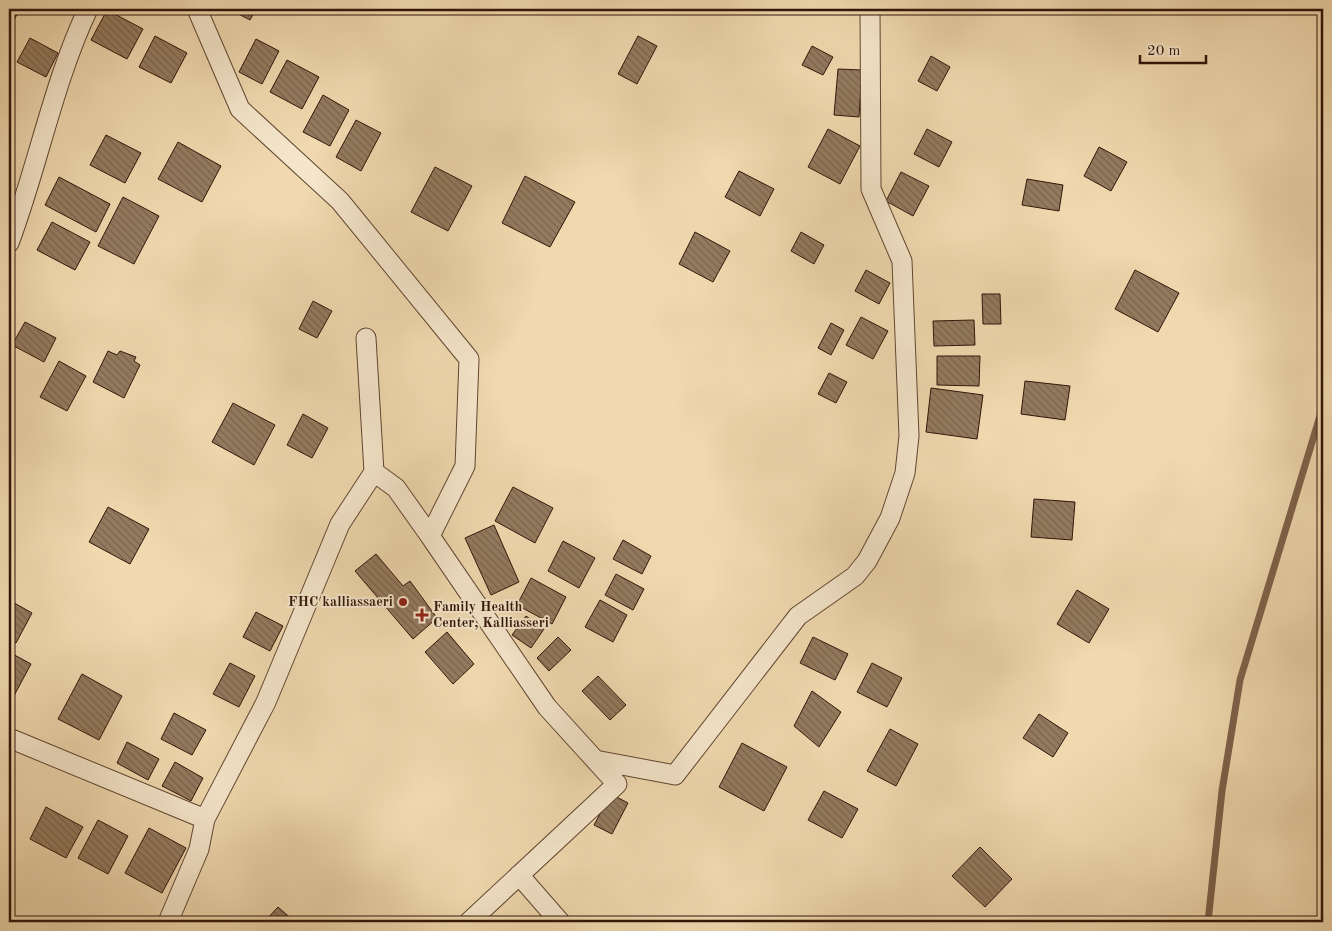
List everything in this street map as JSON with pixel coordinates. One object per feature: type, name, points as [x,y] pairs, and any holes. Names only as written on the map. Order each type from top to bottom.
[{"type":"street","points":[[9,243],[25,201],[73,40],[88,9]]},
{"type":"street","points":[[198,9],[240,109],[340,201],[469,359],[465,466],[430,536]]},
{"type":"street","points":[[595,760],[675,775],[798,616],[855,576],[867,561],[890,518],[905,473],[910,436],[902,261],[871,189],[870,9]]},
{"type":"street","points":[[168,922],[199,848],[204,818],[266,702],[340,524],[374,472],[366,338]]},
{"type":"street","points":[[374,472],[396,488],[547,707],[617,784],[469,922]]},
{"type":"street","points":[[9,738],[204,818]]},
{"type":"street","points":[[519,875],[560,922]]},
{"type":"building","points":[[9,9],[20,9],[9,29]]},
{"type":"building","points":[[229,9],[256,9],[250,20]]},
{"type":"building","points":[[107,10],[143,29],[127,59],[91,40]]},
{"type":"building","points":[[155,36],[187,53],[171,83],[139,67]]},
{"type":"building","points":[[638,36],[657,46],[637,84],[618,74]]},
{"type":"building","points":[[30,38],[58,53],[46,77],[17,62]]},
{"type":"building","points":[[256,39],[279,51],[262,84],[239,72]]},
{"type":"building","points":[[812,46],[833,57],[823,75],[802,65]]},
{"type":"building","points":[[931,56],[950,67],[937,91],[918,81]]},
{"type":"building","points":[[287,60],[319,77],[302,109],[270,92]]},
{"type":"building","points":[[838,69],[862,70],[859,117],[834,115]]},
{"type":"building","points":[[323,95],[349,110],[330,146],[303,132]]},
{"type":"building","points":[[356,120],[381,133],[361,171],[336,157]]},
{"type":"building","points":[[828,129],[860,146],[840,184],[808,167]]},
{"type":"building","points":[[927,129],[952,142],[939,167],[914,154]]},
{"type":"building","points":[[106,135],[141,153],[125,183],[90,165]]},
{"type":"building","points":[[178,142],[221,166],[202,202],[158,179]]},
{"type":"building","points":[[1099,147],[1127,162],[1111,191],[1084,176]]},
{"type":"building","points":[[435,167],[472,186],[448,231],[411,212]]},
{"type":"building","points":[[739,171],[774,189],[760,216],[725,197]]},
{"type":"building","points":[[901,172],[929,186],[913,216],[886,201]]},
{"type":"building","points":[[9,173],[14,176],[9,186]]},
{"type":"building","points":[[525,176],[575,202],[550,247],[502,223]]},
{"type":"building","points":[[59,177],[110,204],[96,232],[45,205]]},
{"type":"building","points":[[1027,179],[1063,185],[1059,211],[1022,205]]},
{"type":"building","points":[[123,197],[159,216],[134,264],[98,246]]},
{"type":"building","points":[[52,222],[90,242],[75,270],[37,250]]},
{"type":"building","points":[[695,232],[730,251],[713,282],[679,264]]},
{"type":"building","points":[[801,232],[824,245],[814,264],[791,251]]},
{"type":"building","points":[[866,270],[890,283],[879,304],[855,291]]},
{"type":"building","points":[[1135,270],[1179,293],[1158,332],[1115,309]]},
{"type":"building","points":[[982,294],[1000,294],[1001,324],[983,324]]},
{"type":"building","points":[[313,301],[332,311],[317,338],[299,329]]},
{"type":"building","points":[[861,317],[888,331],[873,359],[846,345]]},
{"type":"building","points":[[974,320],[975,345],[934,346],[933,321]]},
{"type":"building","points":[[25,322],[56,338],[44,362],[12,345]]},
{"type":"building","points":[[831,323],[844,330],[831,355],[818,348]]},
{"type":"building","points":[[108,351],[117,355],[120,351],[136,357],[134,361],[140,365],[124,398],[93,382]]},
{"type":"building","points":[[937,356],[980,356],[979,386],[937,385]]},
{"type":"building","points":[[59,361],[86,376],[67,411],[40,397]]},
{"type":"building","points":[[829,373],[847,382],[836,403],[818,394]]},
{"type":"building","points":[[1025,381],[1070,386],[1065,420],[1021,414]]},
{"type":"building","points":[[931,388],[983,395],[977,439],[926,432]]},
{"type":"building","points":[[233,403],[275,425],[254,465],[212,442]]},
{"type":"building","points":[[303,414],[328,428],[312,458],[287,445]]},
{"type":"building","points":[[513,487],[553,508],[535,543],[495,521]]},
{"type":"building","points":[[1034,499],[1075,502],[1072,540],[1031,537]]},
{"type":"building","points":[[108,507],[149,529],[130,564],[89,542]]},
{"type":"building","points":[[494,525],[519,582],[491,595],[465,538]]},
{"type":"building","points":[[623,540],[651,556],[642,574],[613,559]]},
{"type":"building","points":[[563,541],[595,558],[579,588],[548,571]]},
{"type":"building","name":"FHC kalliassaeri","points":[[376,554],[403,586],[410,581],[437,618],[413,639],[355,571]]},
{"type":"building","points":[[616,574],[644,589],[633,610],[605,595]]},
{"type":"building","points":[[531,578],[566,597],[552,624],[517,605]]},
{"type":"building","points":[[1077,590],[1109,609],[1089,643],[1057,624]]},
{"type":"building","points":[[9,600],[32,613],[16,643],[9,640]]},
{"type":"building","points":[[600,600],[627,615],[613,642],[585,627]]},
{"type":"building","points":[[256,612],[283,626],[270,651],[243,637]]},
{"type":"building","points":[[526,616],[544,629],[531,648],[512,635]]},
{"type":"building","points":[[447,632],[474,664],[453,684],[425,652]]},
{"type":"building","points":[[558,637],[571,650],[549,671],[537,658]]},
{"type":"building","points":[[813,637],[848,654],[835,680],[800,663]]},
{"type":"building","points":[[9,652],[31,664],[9,705]]},
{"type":"building","points":[[230,663],[255,676],[239,707],[213,694]]},
{"type":"building","points":[[872,663],[902,678],[887,707],[857,692]]},
{"type":"building","points":[[82,674],[122,696],[99,740],[58,719]]},
{"type":"building","points":[[598,676],[626,705],[610,720],[582,691]]},
{"type":"building","points":[[812,691],[841,712],[819,747],[794,726]]},
{"type":"building","points":[[174,713],[206,730],[192,755],[161,739]]},
{"type":"building","points":[[1039,714],[1068,733],[1053,757],[1023,738]]},
{"type":"building","points":[[890,729],[918,744],[896,786],[867,771]]},
{"type":"building","points":[[127,742],[159,759],[148,780],[117,763]]},
{"type":"building","points":[[742,743],[787,767],[764,811],[719,787]]},
{"type":"building","points":[[175,762],[203,778],[191,801],[162,786]]},
{"type":"building","points":[[824,791],[858,809],[842,838],[808,820]]},
{"type":"building","points":[[611,794],[628,803],[612,834],[594,825]]},
{"type":"building","points":[[46,807],[83,827],[66,858],[30,839]]},
{"type":"building","points":[[98,820],[128,836],[108,874],[78,858]]},
{"type":"building","points":[[149,828],[186,848],[162,893],[125,873]]},
{"type":"building","points":[[980,847],[1012,879],[985,907],[952,876]]},
{"type":"building","points":[[278,907],[295,922],[264,922]]},
{"type":"waterway","points":[[1208,922],[1222,791],[1240,680],[1323,406]]},
{"type":"place","name":"FHC kalliassaeri","points":[[403,602]]},
{"type":"place","name":"Family Health Center, Kalliasseri","points":[[422,615]]}]
